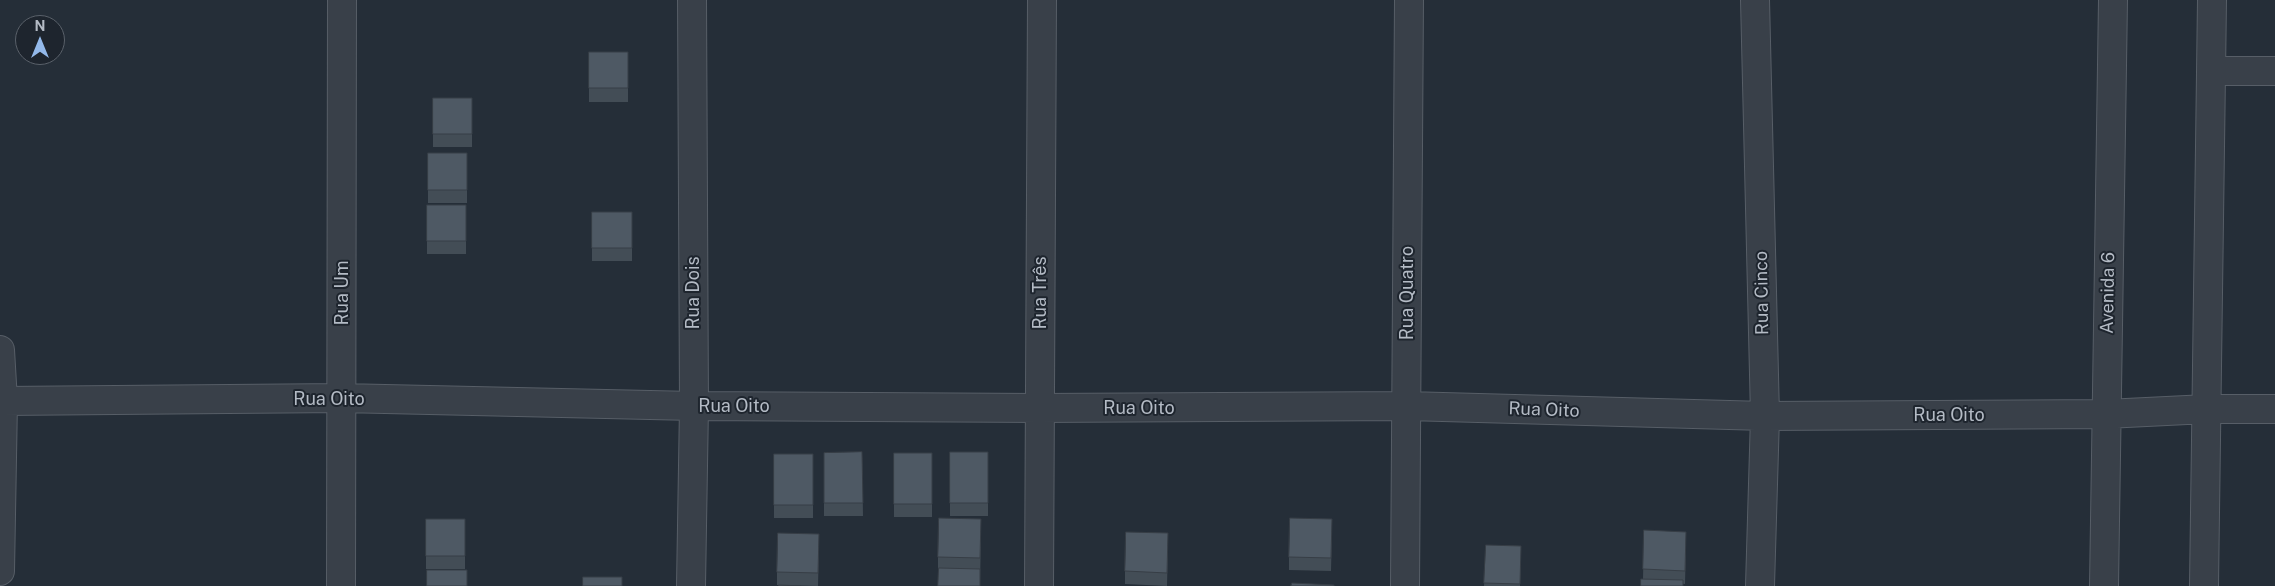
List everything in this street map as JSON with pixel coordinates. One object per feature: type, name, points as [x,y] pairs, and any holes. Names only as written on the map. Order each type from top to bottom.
[{"type":"street","name":"Rua Um","points":[[342,0],[342,586]]},
{"type":"street","name":"Rua Dois","points":[[691,586],[694,406],[692,0]]},
{"type":"street","name":"Rua Três","points":[[1039,586],[1042,0]]},
{"type":"street","name":"Rua Quatro","points":[[1405,586],[1409,0]]},
{"type":"street","name":"Rua Cinco","points":[[1755,0],[1765,416],[1760,586]]},
{"type":"street","name":"Avenida 6","points":[[2104,586],[2113,0]]},
{"type":"street","points":[[2204,586],[2212,0]]},
{"type":"street","points":[[2211,71],[2275,72]]},
{"type":"street","points":[[0,350],[4,401],[0,571]]},
{"type":"street","name":"Rua Oito","points":[[4,401],[342,398],[694,406],[1039,408],[1407,406],[1765,416],[2106,414],[2207,409],[2275,409]]},
{"type":"building","points":[[589,52],[628,52],[628,88],[589,88]]},
{"type":"building","points":[[433,98],[472,98],[472,134],[433,134]]},
{"type":"building","points":[[428,153],[467,153],[467,190],[428,190]]},
{"type":"building","points":[[427,205],[466,205],[466,241],[427,241]]},
{"type":"building","points":[[592,212],[632,212],[632,248],[592,248]]},
{"type":"building","points":[[862,452],[863,503],[824,503],[824,453]]},
{"type":"building","points":[[950,452],[988,452],[988,503],[950,503]]},
{"type":"building","points":[[894,453],[932,453],[932,504],[894,504]]},
{"type":"building","points":[[774,454],[813,454],[813,505],[774,505]]},
{"type":"building","points":[[939,518],[981,519],[980,558],[938,557]]},
{"type":"building","points":[[1290,518],[1332,519],[1331,558],[1289,557]]},
{"type":"building","points":[[426,519],[465,519],[465,556],[426,556]]},
{"type":"building","points":[[1644,530],[1686,532],[1685,571],[1643,569]]},
{"type":"building","points":[[1126,532],[1168,533],[1167,573],[1125,571]]},
{"type":"building","points":[[778,533],[819,534],[818,573],[777,572]]},
{"type":"building","points":[[1486,545],[1521,546],[1520,584],[1484,583]]},
{"type":"building","points":[[939,568],[980,569],[980,586],[938,586]]},
{"type":"building","points":[[427,570],[467,570],[467,586],[427,586]]},
{"type":"building","points":[[583,577],[622,577],[622,586],[583,586]]},
{"type":"building","points":[[1641,579],[1683,580],[1683,586],[1641,586]]},
{"type":"building","points":[[1292,583],[1334,585],[1334,586],[1291,586]]}]
